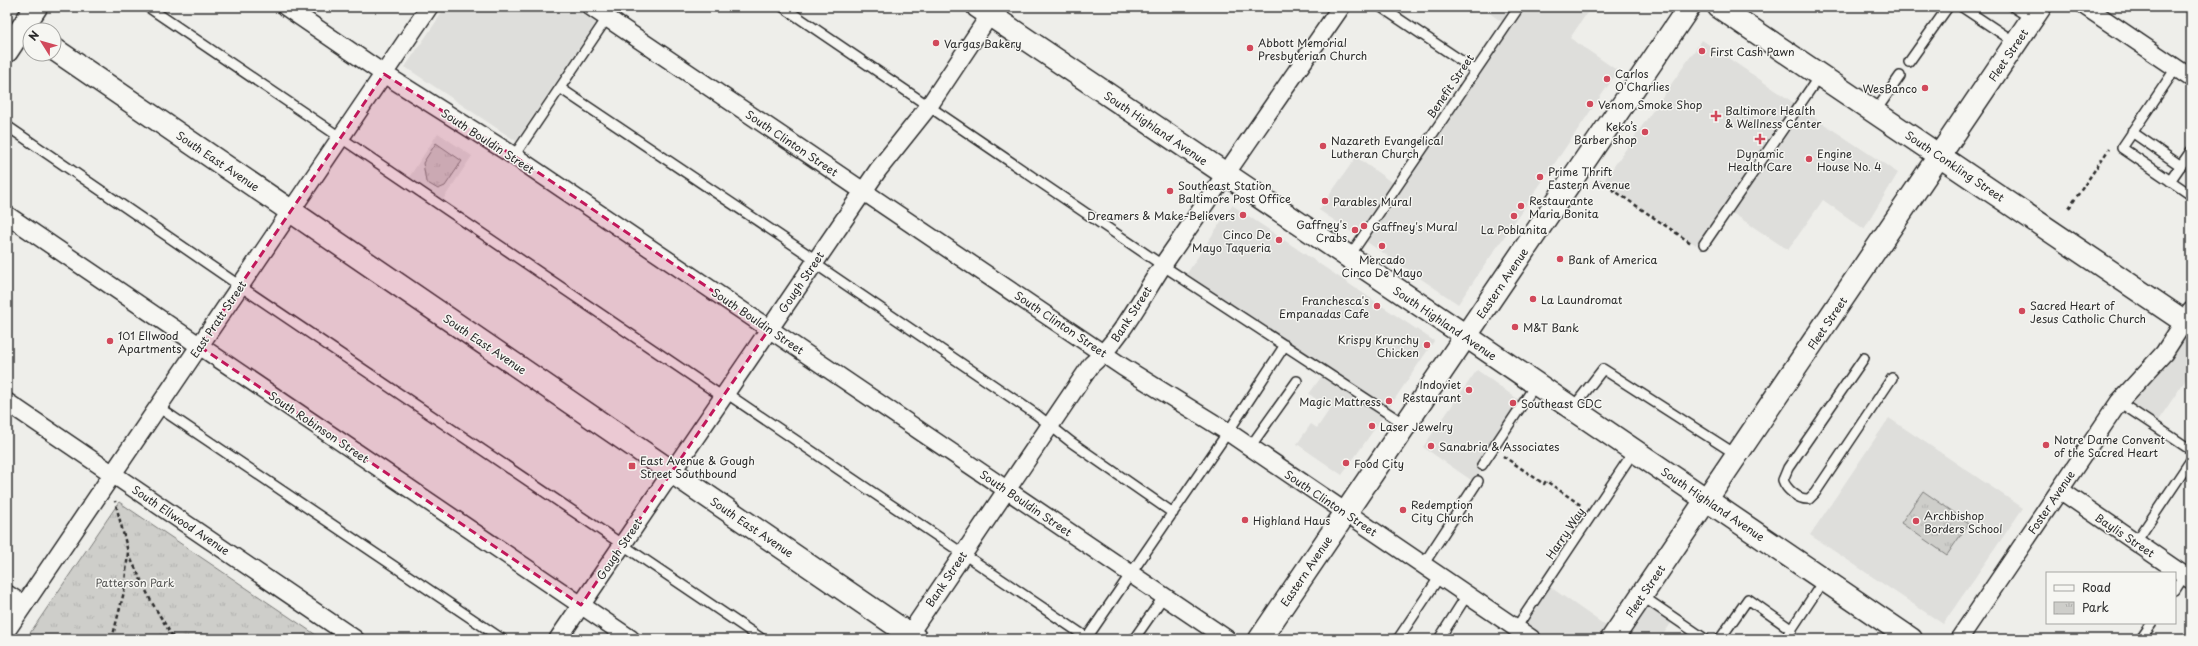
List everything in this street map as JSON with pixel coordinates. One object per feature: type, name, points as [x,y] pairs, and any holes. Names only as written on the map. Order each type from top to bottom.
[{"type":"street","points":[[7,51],[20,26],[36,7]]},
{"type":"street","name":"South Bouldin Street","points":[[286,7],[384,74],[514,156],[1227,639]]},
{"type":"street","name":"East Pratt Street","points":[[7,630],[429,7]]},
{"type":"street","name":"South Clinton Street","points":[[591,7],[1104,353],[1228,432],[1532,639]]},
{"type":"street","name":"Eastern Avenue","points":[[1260,639],[1689,7]]},
{"type":"street","name":"South Conkling Street","points":[[1719,7],[1940,156],[2189,320]]},
{"type":"street","points":[[2086,7],[2191,78]]},
{"type":"street","name":"Bank Street","points":[[910,637],[963,554],[1050,424],[1091,365],[1104,353],[1337,8]]},
{"type":"street","name":"Gough Street","points":[[558,639],[863,191],[929,106],[988,10]]},
{"type":"street","name":"South Highland Avenue","points":[[988,10],[1225,175],[1466,336],[1911,639]]},
{"type":"street","name":"Fleet Street","points":[[1612,639],[2036,13]]},
{"type":"street","name":"South East Avenue","points":[[62,54],[672,472],[910,637]]},
{"type":"street","name":"South Robinson Street","points":[[7,216],[631,639]]},
{"type":"street","name":"Foster Avenue","points":[[1959,639],[2119,402],[2164,353],[2189,320]]},
{"type":"street","name":"South Ellwood Avenue","points":[[7,402],[354,639]]},
{"type":"street","name":"Baylis Street","points":[[2060,490],[2188,578]]},
{"type":"street","points":[[7,594],[24,605]]},
{"type":"lane","points":[[148,7],[1088,638],[1228,432],[1285,345]]},
{"type":"lane","points":[[783,7],[1162,266],[1406,424]]},
{"type":"lane","points":[[1381,7],[1475,70]]},
{"type":"lane","name":"Benefit Street","points":[[1348,258],[1519,7]]},
{"type":"lane","points":[[1909,62],[1948,7]]},
{"type":"lane","points":[[1962,7],[2016,43]]},
{"type":"lane","points":[[2013,7],[2036,13]]},
{"type":"lane","points":[[514,156],[606,18]]},
{"type":"lane","points":[[2176,68],[2122,148],[2191,195]]},
{"type":"lane","points":[[1700,246],[1820,75]]},
{"type":"lane","points":[[1875,112],[1900,76]]},
{"type":"lane","points":[[560,88],[1050,424],[1071,442],[1173,513]]},
{"type":"lane","points":[[7,126],[240,286],[762,639]]},
{"type":"lane","points":[[2132,132],[2181,166]]},
{"type":"lane","points":[[2170,181],[2191,151]]},
{"type":"lane","points":[[1864,358],[1788,468],[1783,480],[1785,487],[1803,499],[1809,499],[1812,496],[1892,378]]},
{"type":"lane","points":[[1572,409],[1602,369],[1738,455]]},
{"type":"lane","points":[[1250,447],[1297,381]]},
{"type":"lane","points":[[1482,464],[1536,384]]},
{"type":"lane","points":[[2119,402],[2191,450]]},
{"type":"lane","points":[[158,407],[502,639]]},
{"type":"lane","name":"Harry Way","points":[[1516,628],[1634,451]]},
{"type":"lane","points":[[2136,542],[2191,460]]},
{"type":"lane","points":[[1423,564],[1478,481]]},
{"type":"lane","points":[[1398,639],[1440,576]]},
{"type":"lane","points":[[2176,589],[2188,578]]},
{"type":"lane","points":[[1785,639],[1825,580]]},
{"type":"lane","points":[[1439,639],[1467,595]]},
{"type":"lane","points":[[1134,639],[1164,596]]},
{"type":"lane","points":[[1642,596],[1705,639]]},
{"type":"lane","points":[[1720,639],[1748,599],[1792,630]]},
{"type":"lane","points":[[2142,639],[2151,624]]},
{"type":"path","points":[[1600,180],[1700,246]]},
{"type":"path","points":[[1492,449],[1544,484],[1546,481],[1593,513]]},
{"type":"path","points":[[115,498],[128,552],[151,601],[174,639]]},
{"type":"path","points":[[112,639],[124,592],[128,552]]},
{"type":"highlighted area","points":[[384,74],[514,156],[769,329],[581,605],[199,346]]},
{"type":"shaded area","points":[[446,7],[572,7],[596,23],[516,141],[405,67]]},
{"type":"shaded area","points":[[1481,7],[1513,7],[1502,22]]},
{"type":"shaded area","points":[[1524,7],[1591,7],[1570,38],[1618,71],[1458,304],[1364,240]]},
{"type":"shaded area","points":[[1702,40],[1794,103],[1696,245],[1603,182]]},
{"type":"shaded area","points":[[1803,110],[1898,173],[1864,229],[1823,200],[1788,250],[1731,212]]},
{"type":"shaded area","points":[[438,133],[472,156],[442,201],[408,179]]},
{"type":"shaded area","points":[[1356,157],[1394,184],[1359,237],[1319,210]]},
{"type":"shaded area","points":[[1232,205],[1434,341],[1388,409],[1186,275]]},
{"type":"shaded area","points":[[2191,305],[2191,372],[2155,425],[2124,404]]},
{"type":"shaded area","points":[[1477,370],[1523,403],[1477,470],[1481,472],[1474,482],[1423,447]]},
{"type":"shaded area","points":[[1324,373],[1385,414],[1342,475],[1297,444],[1311,424],[1317,428],[1330,409],[1309,394]]},
{"type":"shaded area","name":"Archbishop Borders School","points":[[1889,418],[2023,508],[1943,624],[1810,535]]},
{"type":"shaded area","points":[[1546,584],[1616,633],[1641,597],[1674,619],[1660,639],[1537,639],[1518,625]]},
{"type":"green space","points":[[436,143],[462,161],[445,186],[438,189],[426,182],[423,163]]},
{"type":"green space","points":[[1923,491],[1969,523],[1947,555],[1901,523]]},
{"type":"green space","name":"Patterson Park","points":[[119,502],[322,639],[26,639]]},
{"type":"place","name":"Vargas Bakery","points":[[936,43]]},
{"type":"place","name":"Abbott Memorial Presbyterian Church","points":[[1250,48]]},
{"type":"place","name":"First Cash Pawn","points":[[1702,51]]},
{"type":"place","name":"Carlos O'Charlies","points":[[1607,79]]},
{"type":"place","name":"WesBanco","points":[[1925,88]]},
{"type":"place","name":"Venom Smoke Shop","points":[[1590,104]]},
{"type":"place","name":"Baltimore Health & Wellness Center","points":[[1716,116]]},
{"type":"place","name":"Keko’s Barber shop","points":[[1645,132]]},
{"type":"place","name":"Dynamic Health Care","points":[[1760,139]]},
{"type":"place","name":"Nazareth Evangelical Lutheran Church","points":[[1323,146]]},
{"type":"place","name":"Engine House No. 4","points":[[1809,159]]},
{"type":"place","name":"Prime Thrift Eastern Avenue","points":[[1540,177]]},
{"type":"place","name":"Southeast Station Baltimore Post Office","points":[[1170,191]]},
{"type":"place","name":"Parables Mural","points":[[1325,201]]},
{"type":"place","name":"Restaurante Maria Bonita","points":[[1521,206]]},
{"type":"place","name":"Dreamers & Make-Believers","points":[[1243,215]]},
{"type":"place","name":"La Poblanita","points":[[1514,216]]},
{"type":"place","name":"Gaffney's Mural","points":[[1364,226]]},
{"type":"place","name":"Gaffney's Crabs","points":[[1355,230]]},
{"type":"place","name":"Cinco De Mayo Taqueria","points":[[1279,240]]},
{"type":"place","name":"Mercado Cinco De Mayo","points":[[1382,246]]},
{"type":"place","name":"Bank of America","points":[[1560,259]]},
{"type":"place","name":"La Laundromat","points":[[1533,299]]},
{"type":"place","name":"Franchesca's Empanadas Cafe","points":[[1377,306]]},
{"type":"place","name":"Sacred Heart of Jesus Catholic Church","points":[[2022,311]]},
{"type":"place","name":"M&T Bank","points":[[1515,327]]},
{"type":"place","name":"101 Ellwood Apartments","points":[[110,341]]},
{"type":"place","name":"Krispy Krunchy Chicken","points":[[1427,345]]},
{"type":"place","name":"Indoviet Restaurant","points":[[1469,390]]},
{"type":"place","name":"Magic Mattress","points":[[1389,401]]},
{"type":"place","name":"Southeast CDC","points":[[1513,403]]},
{"type":"place","name":"Laser Jewelry","points":[[1372,426]]},
{"type":"place","name":"Notre Dame Convent of the Sacred Heart","points":[[2046,445]]},
{"type":"place","name":"Sanabria & Associates","points":[[1431,446]]},
{"type":"place","name":"Food City","points":[[1346,463]]},
{"type":"place","name":"East Avenue & Gough Street Southbound","points":[[632,466]]},
{"type":"place","name":"Redemption City Church","points":[[1403,510]]},
{"type":"place","name":"Highland Haus","points":[[1245,520]]},
{"type":"place","name":"Archbishop Borders School","points":[[1916,521]]}]
